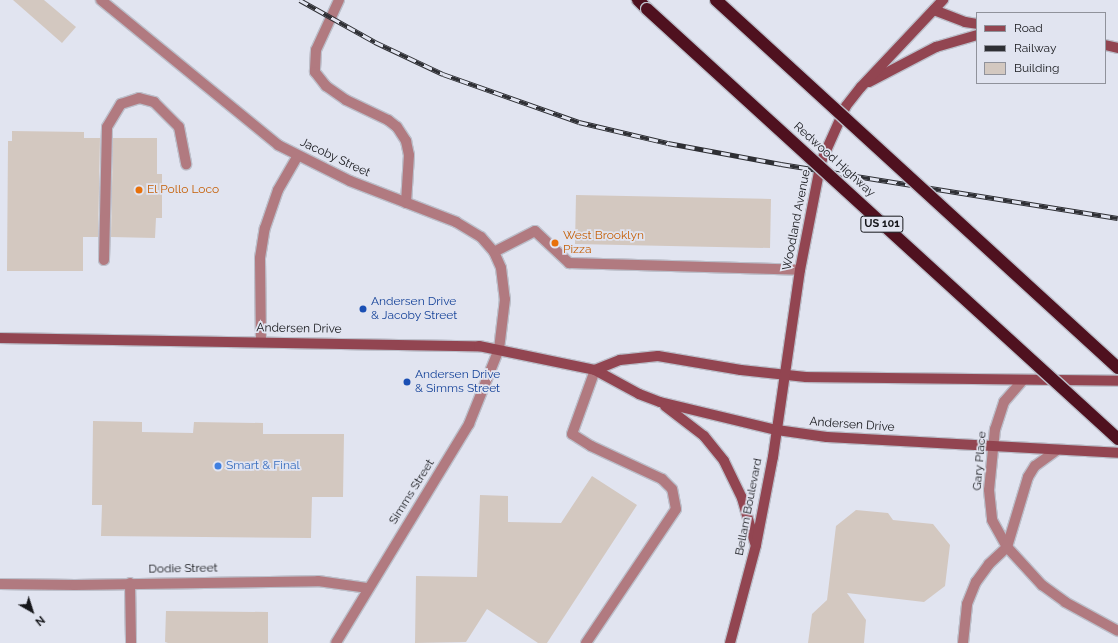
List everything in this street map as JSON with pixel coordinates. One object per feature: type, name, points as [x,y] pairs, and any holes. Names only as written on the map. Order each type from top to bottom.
[{"type":"highway","name":"Redwood Highway","points":[[638,0],[1118,439]]},
{"type":"highway","points":[[716,0],[1118,368]]},
{"type":"main road","name":"Woodland Avenue","points":[[785,375],[800,270],[821,162],[846,106],[861,87],[943,0]]},
{"type":"main road","points":[[934,10],[965,22],[976,24]]},
{"type":"main road","points":[[861,87],[936,47],[976,35]]},
{"type":"main road","points":[[1106,45],[1118,48]]},
{"type":"main road","name":"Andersen Drive","points":[[0,338],[455,344],[499,349],[595,370],[633,391],[660,402],[777,430],[827,437],[1056,451],[1118,453]]},
{"type":"main road","points":[[595,370],[620,360],[658,356],[785,375],[1118,382]]},
{"type":"main road","name":"Bellam Boulevard","points":[[730,643],[756,545],[777,430],[785,375]]},
{"type":"main road","points":[[660,402],[704,436],[724,461],[742,498],[756,545]]},
{"type":"street","name":"Jacoby Street","points":[[101,0],[245,120],[278,145],[350,181],[456,222],[481,237],[494,252],[501,268],[505,300],[499,349]]},
{"type":"street","points":[[339,0],[316,50],[315,72],[326,86],[346,100],[388,120],[398,128],[406,141],[409,155],[406,202]]},
{"type":"street","points":[[104,260],[107,127],[121,104],[139,98],[154,102],[179,127],[186,164]]},
{"type":"street","points":[[261,341],[260,258],[265,228],[278,190],[298,156]]},
{"type":"street","points":[[494,252],[535,231],[569,263],[800,270]]},
{"type":"street","name":"Simms Street","points":[[336,643],[367,588],[469,424],[499,349]]},
{"type":"street","points":[[586,643],[676,509],[672,488],[662,479],[591,446],[572,434],[595,370]]},
{"type":"street","name":"Gary Place","points":[[1023,380],[1004,402],[992,447],[989,505],[992,520],[1007,547],[1042,585],[1065,602],[1118,631]]},
{"type":"street","points":[[963,643],[967,604],[976,582],[989,564],[1007,547],[1028,477],[1036,466],[1056,451]]},
{"type":"street","name":"Dodie Street","points":[[0,584],[318,581],[367,588]]},
{"type":"street","points":[[130,583],[131,643]]},
{"type":"building","points":[[13,0],[44,0],[76,27],[62,43]]},
{"type":"building","points":[[12,131],[84,132],[84,138],[100,138],[98,237],[83,237],[83,271],[7,271],[8,141],[12,141]]},
{"type":"building","name":"El Pollo Loco","points":[[113,138],[157,138],[157,174],[162,174],[162,218],[156,218],[155,238],[111,237]]},
{"type":"building","points":[[576,195],[771,199],[770,248],[575,244]]},
{"type":"building","name":"Smart & Final","points":[[93,421],[142,422],[142,432],[193,433],[194,422],[263,423],[263,434],[344,434],[343,497],[312,497],[311,538],[101,536],[102,505],[92,505]]},
{"type":"building","points":[[592,476],[637,505],[547,643],[538,643],[487,609],[466,642],[415,643],[416,576],[477,577],[480,495],[508,496],[508,522],[561,523]]},
{"type":"building","points":[[856,510],[888,513],[893,520],[933,524],[950,545],[945,586],[924,602],[847,593],[866,620],[864,643],[808,643],[812,614],[827,600],[836,526]]},
{"type":"building","points":[[166,611],[268,612],[268,643],[168,643],[165,642]]},
{"type":"railway","points":[[300,0],[375,42],[443,74],[579,122],[668,143],[781,164],[1118,218]]},
{"type":"place","name":"El Pollo Loco","points":[[139,190]]},
{"type":"place","name":"West Brooklyn Pizza","points":[[555,243]]},
{"type":"place","name":"Andersen Drive & Jacoby Street","points":[[363,309]]},
{"type":"place","name":"Andersen Drive & Simms Street","points":[[407,382]]},
{"type":"place","name":"Smart & Final","points":[[218,466]]}]
